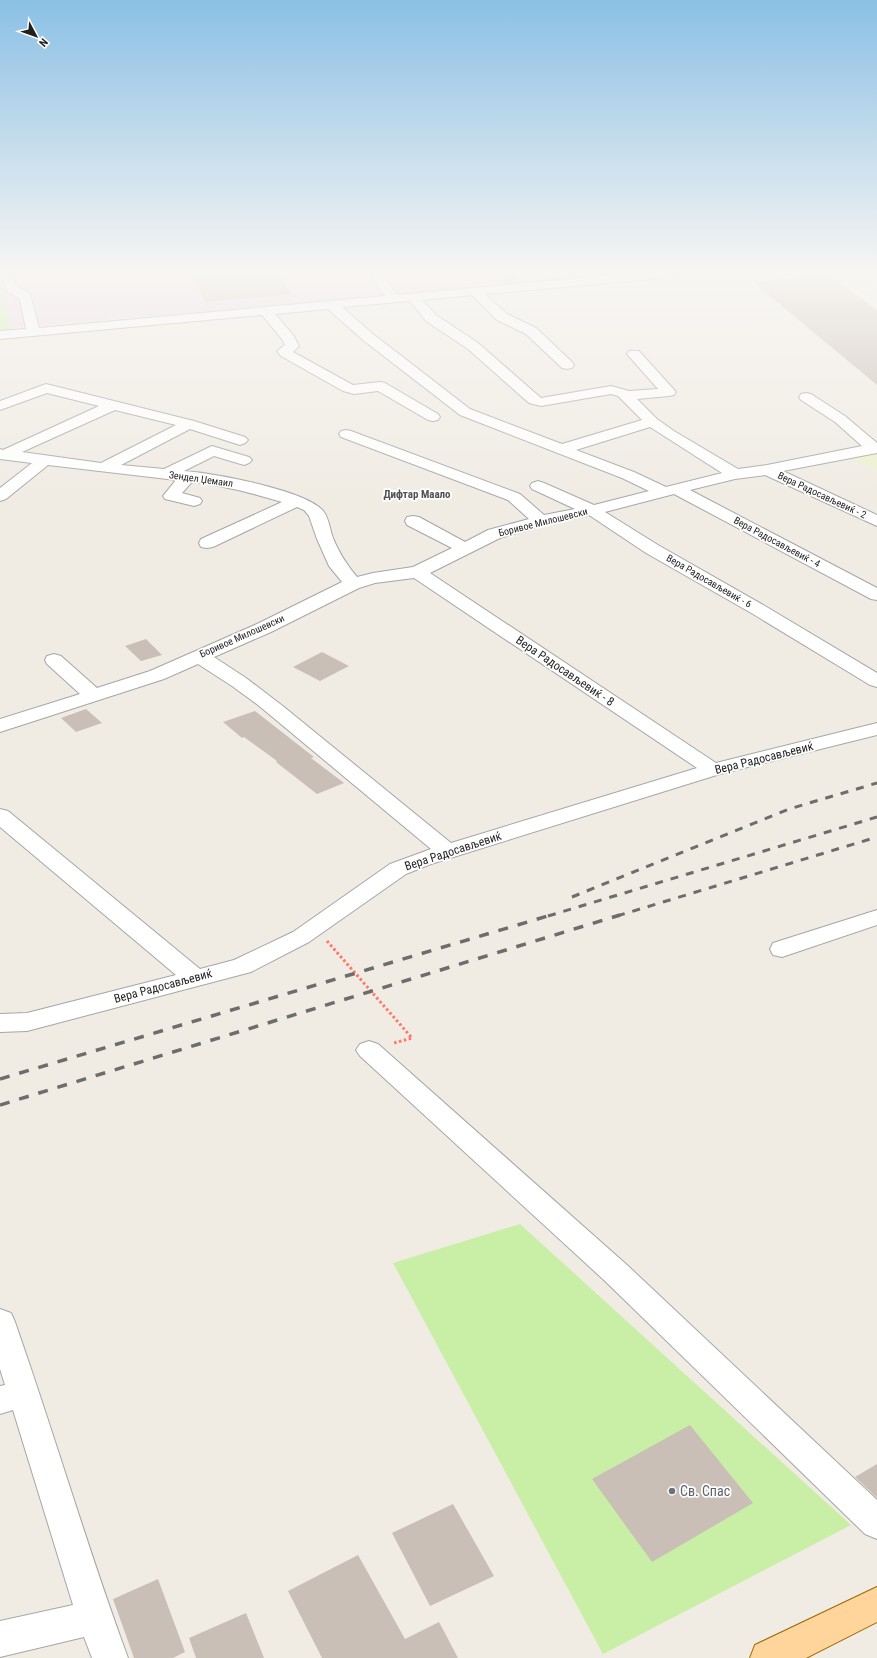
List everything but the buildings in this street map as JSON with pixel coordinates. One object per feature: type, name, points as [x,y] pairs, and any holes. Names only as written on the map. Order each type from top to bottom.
[{"type":"main road","points":[[768,1658],[877,1604]]},
{"type":"street","points":[[287,349],[284,351],[286,353],[348,388],[354,390],[380,386],[433,417]]},
{"type":"street","name":"Вера Радосављевиќ - 4","points":[[385,349],[464,412],[670,491],[877,595]]},
{"type":"street","points":[[477,349],[534,400],[541,402],[611,390],[619,391],[626,395],[652,422],[735,474]]},
{"type":"street","points":[[550,349],[567,365]]},
{"type":"street","points":[[626,395],[670,392],[634,354]]},
{"type":"street","points":[[0,406],[46,388],[188,424],[240,440]]},
{"type":"street","points":[[806,397],[840,420],[876,448]]},
{"type":"street","points":[[3,454],[113,405]]},
{"type":"street","points":[[562,449],[652,422]]},
{"type":"street","points":[[103,468],[188,424]]},
{"type":"street","points":[[346,434],[514,497],[540,521]]},
{"type":"street","name":"Боривое Милошевски","points":[[0,726],[157,675],[264,628],[353,584],[373,578],[417,572],[494,534],[540,521],[592,510],[735,474],[767,470],[876,448]]},
{"type":"street","points":[[167,474],[212,451],[244,460]]},
{"type":"street","name":"Зендел Џемаил","points":[[3,454],[103,468],[214,478],[244,485],[297,501],[310,508],[317,514],[325,539],[338,566],[353,584]]},
{"type":"street","points":[[0,496],[45,460]]},
{"type":"street","name":"Вера Радосављевиќ - 2","points":[[767,470],[877,521]]},
{"type":"street","points":[[188,476],[171,496],[194,501]]},
{"type":"street","name":"Вера Радосављевиќ - 6","points":[[538,486],[592,510],[652,549],[759,610],[877,681]]},
{"type":"street","points":[[207,543],[297,501]]},
{"type":"street","points":[[413,521],[465,548]]},
{"type":"street","name":"Вера Радосављевиќ - 8","points":[[417,572],[713,770]]},
{"type":"street","points":[[198,656],[218,667],[262,698],[448,852]]},
{"type":"street","points":[[54,660],[94,696]]},
{"type":"street","name":"Вера Радосављевиќ","points":[[0,1023],[27,1022],[194,977],[242,966],[301,937],[398,869],[448,852],[713,770],[877,729]]},
{"type":"street","points":[[0,816],[194,977]]},
{"type":"street","points":[[782,949],[877,917]]},
{"type":"street","points":[[369,1050],[616,1273],[877,1523]]},
{"type":"street","points":[[0,1322],[12,1396],[110,1658]]},
{"type":"street","points":[[0,1639],[94,1617]]},
{"type":"path","points":[[315,927],[412,1038],[369,1050]]},
{"type":"green space","points":[[877,446],[877,470],[841,455]]},
{"type":"green space","points":[[520,1224],[851,1525],[603,1654],[393,1263]]},
{"type":"railway","points":[[572,897],[789,809],[877,783]]},
{"type":"railway","points":[[548,916],[877,817]]},
{"type":"railway","points":[[617,916],[877,837]]},
{"type":"railway","points":[[0,1079],[551,915]]},
{"type":"railway","points":[[0,1105],[620,915]]},
{"type":"place","name":"Св. Спас","points":[[672,1491]]},
{"type":"district","name":"Дифтар Маало","points":[[417,494]]}]
